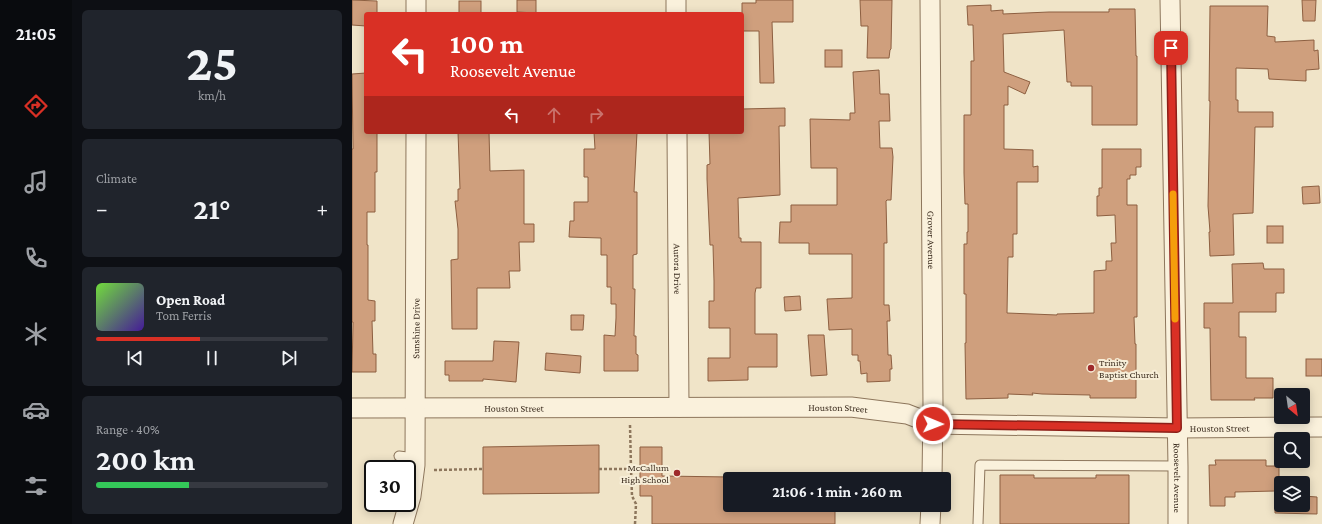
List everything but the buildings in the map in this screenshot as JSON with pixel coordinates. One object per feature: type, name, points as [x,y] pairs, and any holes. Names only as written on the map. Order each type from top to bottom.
[{"type":"street","points":[[416,0],[416,12]]},
{"type":"street","points":[[676,0],[676,12]]},
{"type":"street","name":"Grover Avenue","points":[[930,0],[932,472]]},
{"type":"street","name":"Roosevelt Avenue","points":[[1170,0],[1178,524]]},
{"type":"street","name":"Sunshine Drive","points":[[403,524],[414,480],[407,457],[415,408],[416,134]]},
{"type":"street","name":"Aurora Drive","points":[[677,134],[679,407]]},
{"type":"street","name":"Houston Street","points":[[352,408],[851,407],[907,414],[933,424],[1177,428],[1322,427]]},
{"type":"street","points":[[930,524],[931,512]]},
{"type":"lane","points":[[978,524],[980,465],[1178,466]]},
{"type":"path","points":[[630,421],[632,496],[636,504],[635,524]]},
{"type":"path","points":[[599,468],[631,469]]},
{"type":"path","points":[[434,470],[483,469]]},
{"type":"slow traffic","points":[[1173,194],[1175,319]]},
{"type":"place","name":"Trinity Baptist Church","points":[[1091,368]]},
{"type":"place","name":"McCallum High School","points":[[677,473]]},
{"type":"route","points":[[933,424],[1177,428],[1171,48]]}]
